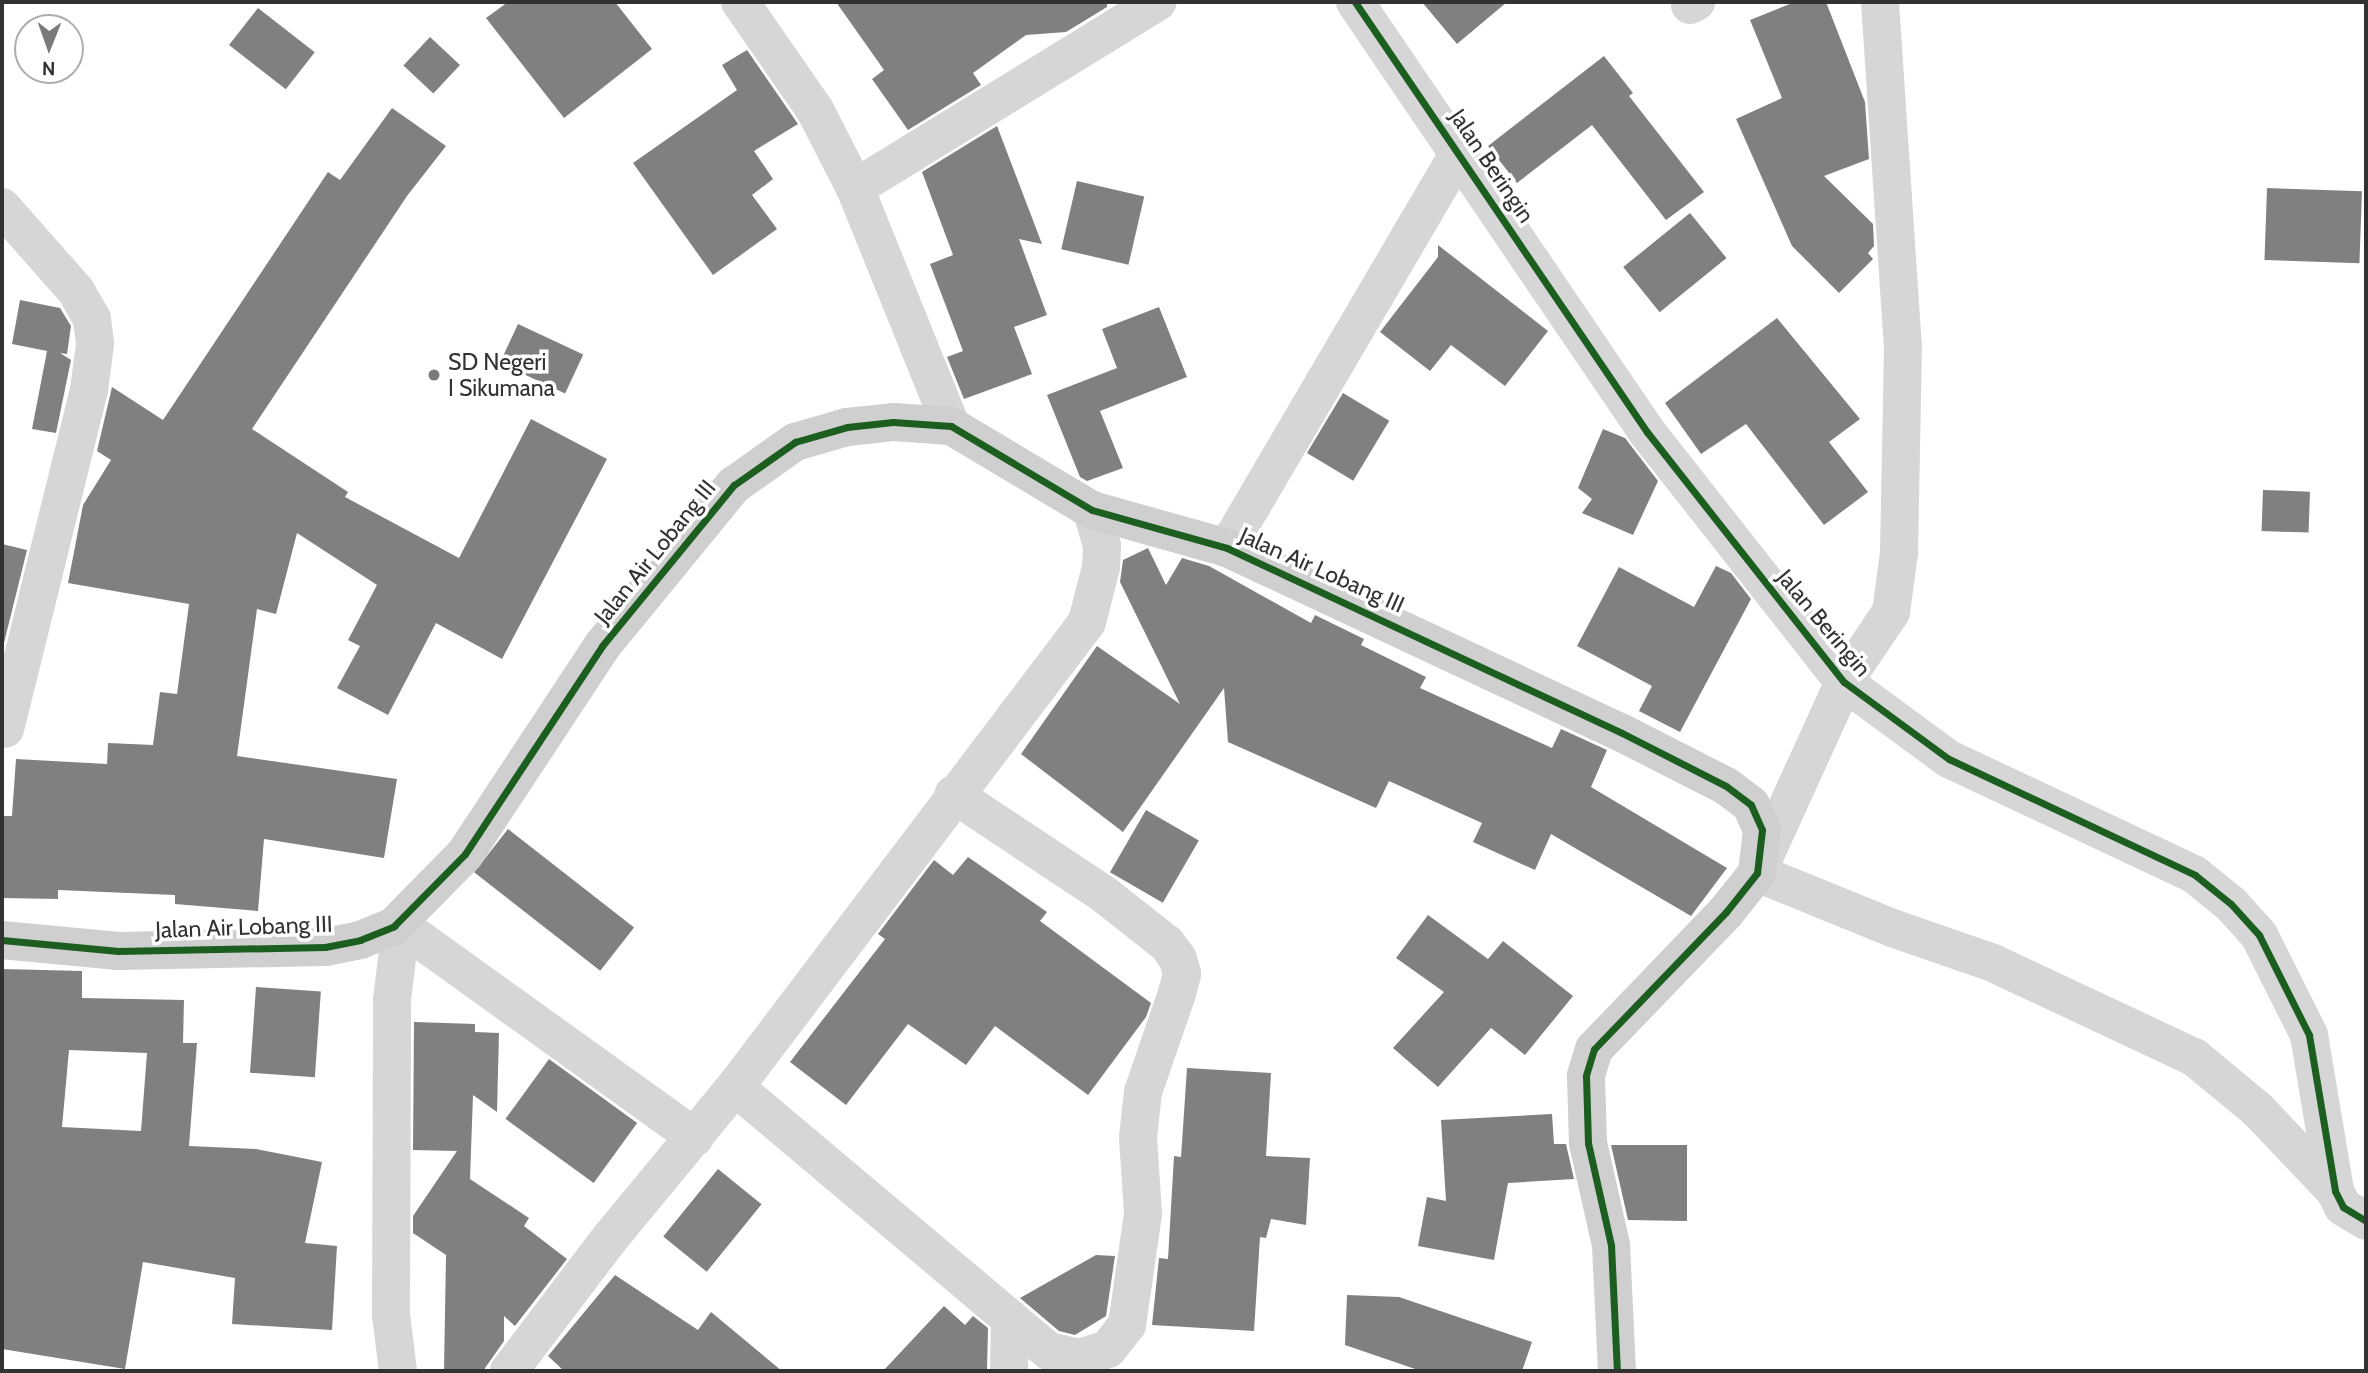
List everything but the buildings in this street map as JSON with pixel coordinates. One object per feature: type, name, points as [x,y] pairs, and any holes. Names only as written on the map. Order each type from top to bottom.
[{"type":"street","points":[[740,2],[815,110],[855,188],[951,426]]},
{"type":"street","points":[[855,188],[1157,2]]},
{"type":"street","name":"Jalan Beringin","points":[[1355,2],[1460,151],[1647,432],[1844,682],[1896,724],[1949,759],[2194,875],[2231,904],[2259,935],[2309,1035],[2335,1191]]},
{"type":"street","points":[[1617,1371],[1611,1245],[1588,1143],[1586,1076],[1594,1049],[1726,912],[1757,873],[1844,682],[1891,612],[1899,554],[1903,345],[1880,2]]},
{"type":"street","points":[[1227,548],[1460,151]]},
{"type":"street","points":[[2,207],[76,291],[92,319],[95,344],[89,390],[5,729]]},
{"type":"street","name":"Jalan Air Lobang III","points":[[2,940],[118,951],[325,947],[360,940],[398,926],[465,854],[602,646],[734,485],[795,442],[847,427],[892,422],[951,426],[1092,510],[1227,548],[1726,786],[1751,805],[1762,830],[1757,873]]},
{"type":"street","points":[[509,1371],[735,1087],[953,794],[1087,622],[1101,567],[1102,545],[1092,510]]},
{"type":"street","points":[[735,1087],[1010,1323],[1049,1351],[1079,1358],[1108,1349],[1127,1325],[1143,1214],[1138,1137],[1143,1092],[1182,974],[1167,944],[1105,895],[953,794]]},
{"type":"street","points":[[1757,873],[1895,929],[1993,963],[2194,1057],[2258,1110],[2335,1191],[2343,1207],[2366,1221]]},
{"type":"street","points":[[398,926],[695,1137]]},
{"type":"street","points":[[398,926],[392,999],[391,1315],[398,1371]]},
{"type":"street","points":[[1009,1371],[1010,1323]]},
{"type":"cycle path","points":[[1355,2],[1647,432],[1844,682],[1949,759],[2195,875],[2231,904],[2259,935],[2309,1035],[2335,1191],[2343,1207],[2366,1221]]},
{"type":"cycle path","points":[[2,940],[118,951],[325,947],[360,940],[394,926],[465,854],[602,646],[734,485],[795,442],[847,427],[893,422],[951,426],[1092,510],[1227,548],[1622,733],[1726,786],[1751,805],[1762,830],[1757,873],[1726,912],[1594,1049],[1586,1076],[1588,1143],[1611,1245],[1617,1371]]},
{"type":"place","name":"SD Negeri I Sikumana","points":[[434,375]]}]
